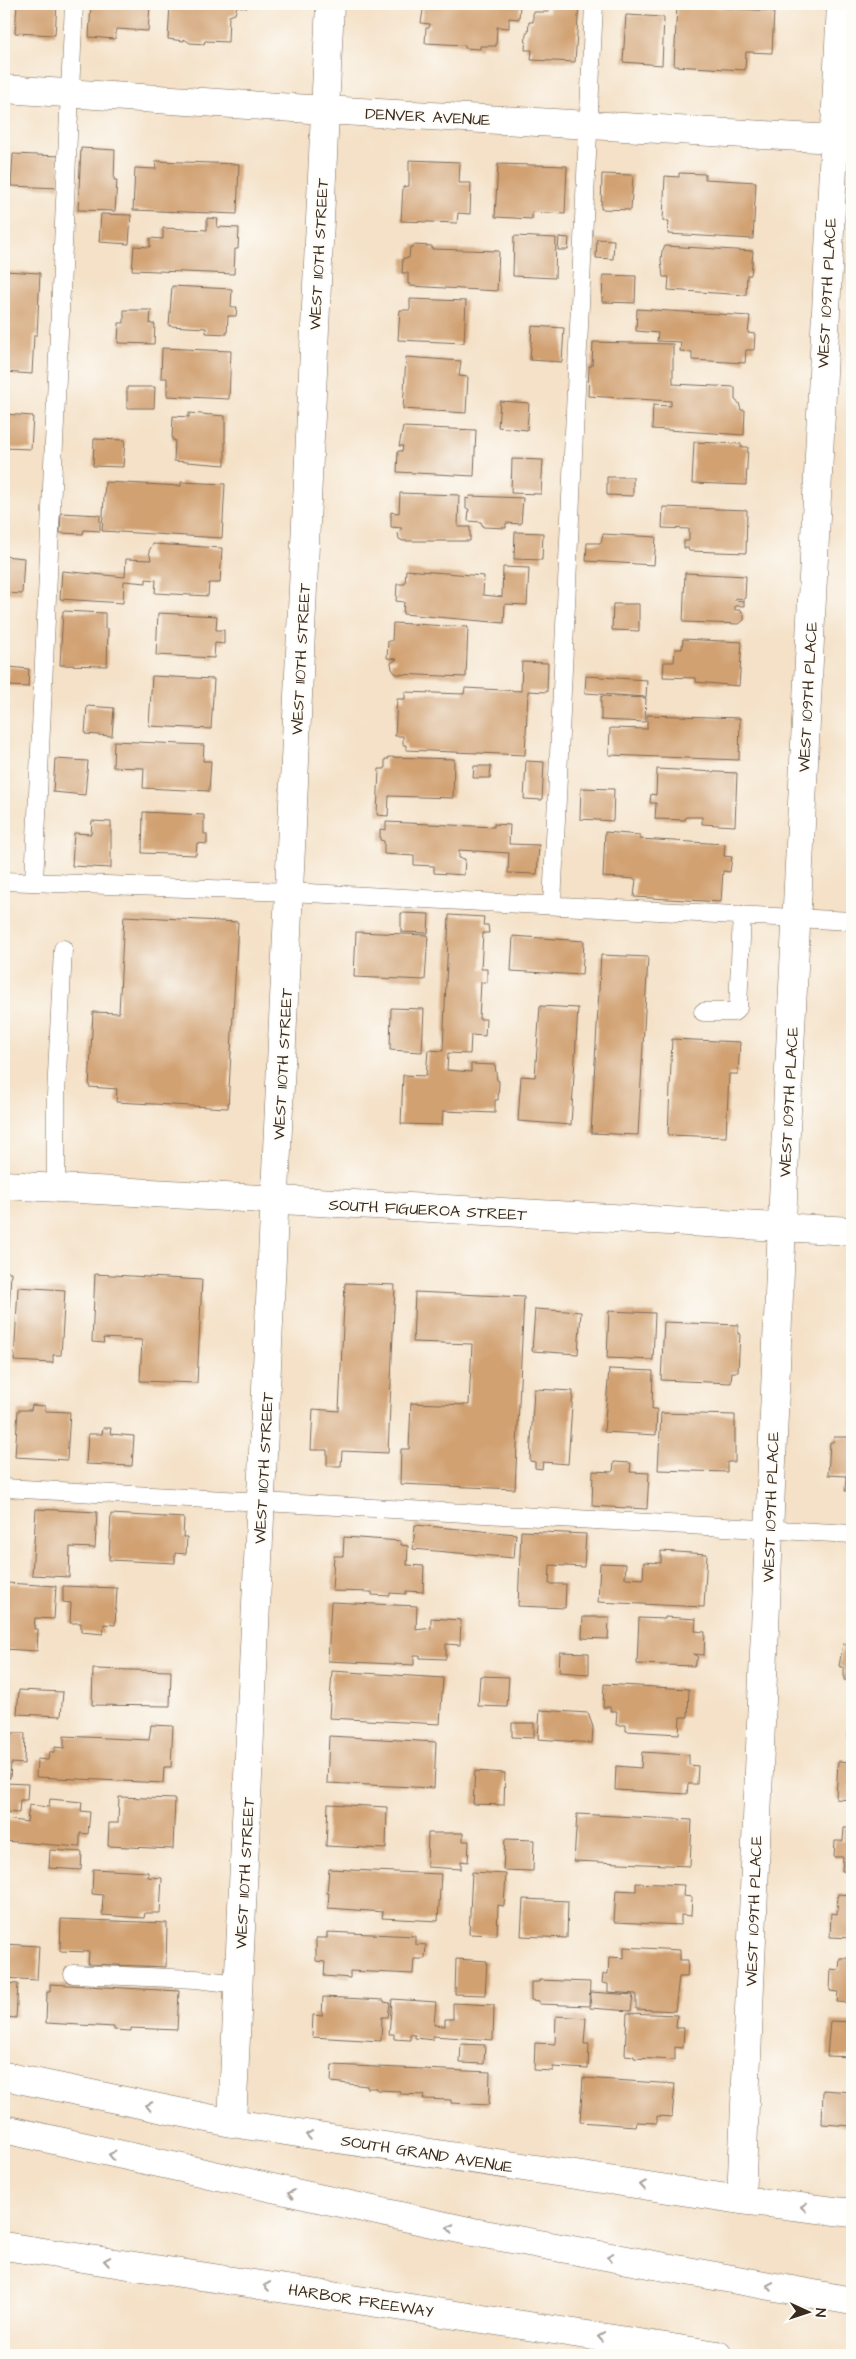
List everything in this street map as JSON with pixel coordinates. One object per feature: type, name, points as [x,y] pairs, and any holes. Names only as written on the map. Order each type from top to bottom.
[{"type":"main road","name":"WEST 110TH STREET","points":[[232,2123],[330,4]]},
{"type":"main road","name":"WEST 109TH PLACE","points":[[741,2200],[796,918],[843,139],[840,4]]},
{"type":"main road","name":"DENVER AVENUE","points":[[4,89],[325,110],[843,139]]},
{"type":"main road","name":"SOUTH FIGUEROA STREET","points":[[4,1185],[852,1231]]},
{"type":"main road","name":"SOUTH GRAND AVENUE","points":[[4,2076],[232,2123],[741,2200],[852,2213]]},
{"type":"main road","points":[[4,2129],[473,2232],[852,2301]]},
{"type":"main road","name":"HARBOR FREEWAY","points":[[4,2246],[718,2355]]},
{"type":"lane","points":[[34,882],[74,4]]},
{"type":"lane","points":[[552,905],[594,4]]},
{"type":"lane","points":[[4,881],[289,892],[852,921]]},
{"type":"lane","points":[[703,1012],[734,1012],[738,1008],[742,915]]},
{"type":"lane","points":[[56,1188],[56,1096],[63,949]]},
{"type":"lane","points":[[4,1488],[852,1534]]},
{"type":"lane","points":[[73,1974],[196,1979],[239,1984]]},
{"type":"building","points":[[17,4],[57,4],[55,35],[15,33]]},
{"type":"building","points":[[91,4],[139,4],[138,6],[150,6],[148,31],[116,29],[115,39],[89,37]]},
{"type":"building","points":[[170,4],[247,4],[247,8],[237,6],[235,14],[229,16],[228,42],[205,41],[204,44],[190,43],[184,39],[184,41],[168,39]]},
{"type":"building","points":[[424,4],[520,4],[519,19],[509,18],[509,28],[497,27],[496,46],[480,46],[480,49],[465,48],[465,45],[425,43],[426,28],[429,28],[430,24],[421,23]]},
{"type":"building","points":[[550,4],[579,4],[575,62],[531,60],[532,50],[525,50],[526,33],[528,33],[529,22],[533,22],[533,12],[549,12]]},
{"type":"building","points":[[677,5],[774,11],[772,53],[746,52],[745,70],[674,66]]},
{"type":"building","points":[[626,15],[664,17],[662,65],[623,62]]},
{"type":"building","points":[[81,148],[115,150],[114,180],[117,180],[115,211],[78,210]]},
{"type":"building","points":[[13,154],[60,156],[59,188],[11,186]]},
{"type":"building","points":[[409,160],[460,162],[459,183],[471,183],[470,214],[458,213],[457,223],[401,221],[403,187],[409,186]]},
{"type":"building","points":[[155,161],[239,164],[237,214],[133,210],[135,168],[156,169]]},
{"type":"building","points":[[498,164],[567,166],[565,214],[532,212],[532,219],[495,217]]},
{"type":"building","points":[[679,173],[705,174],[705,179],[756,182],[753,239],[668,234],[669,221],[663,221],[665,176],[679,177]]},
{"type":"building","points":[[602,174],[633,175],[631,210],[601,209]]},
{"type":"building","points":[[4,204],[7,204],[6,223],[4,223]]},
{"type":"building","points":[[101,214],[131,215],[129,244],[99,242]]},
{"type":"building","points":[[207,218],[218,219],[217,227],[239,228],[238,249],[235,249],[234,274],[132,270],[134,246],[150,247],[150,238],[163,239],[163,228],[207,230]]},
{"type":"building","points":[[514,236],[556,238],[555,278],[513,276]]},
{"type":"building","points":[[559,237],[569,238],[568,250],[558,250]]},
{"type":"building","points":[[597,239],[614,240],[613,259],[596,258]]},
{"type":"building","points":[[413,245],[432,246],[432,249],[499,251],[497,291],[410,286],[411,284],[408,284],[408,273],[402,273],[403,258],[409,258],[410,247],[413,247]]},
{"type":"building","points":[[665,246],[753,251],[751,275],[747,275],[746,295],[668,290],[669,277],[663,277],[661,260],[662,251]]},
{"type":"building","points":[[4,271],[40,273],[37,335],[34,335],[32,374],[4,372]]},
{"type":"building","points":[[603,275],[636,276],[635,303],[602,302]]},
{"type":"building","points":[[172,286],[232,289],[231,307],[237,307],[236,316],[228,316],[227,334],[206,333],[206,328],[169,326]]},
{"type":"building","points":[[410,299],[466,301],[464,343],[398,340],[400,310],[410,310]]},
{"type":"building","points":[[637,309],[750,316],[748,333],[755,334],[754,350],[746,350],[745,363],[692,360],[692,352],[680,351],[681,342],[657,341],[658,333],[636,331]]},
{"type":"building","points":[[124,310],[151,310],[150,324],[155,324],[154,344],[118,343],[119,323],[124,323]]},
{"type":"building","points":[[532,326],[564,328],[562,362],[530,360]]},
{"type":"building","points":[[593,342],[673,344],[673,384],[735,387],[735,400],[739,403],[741,410],[745,410],[744,435],[652,429],[653,405],[671,406],[671,401],[588,396],[589,366],[592,366]]},
{"type":"building","points":[[162,348],[231,351],[229,399],[167,396],[167,378],[161,378]]},
{"type":"building","points":[[406,357],[461,361],[459,376],[468,377],[466,413],[403,409]]},
{"type":"building","points":[[127,387],[155,387],[154,408],[127,408]]},
{"type":"building","points":[[500,401],[529,403],[527,430],[498,427]]},
{"type":"building","points":[[189,413],[225,416],[225,465],[174,461],[175,440],[172,440],[173,416],[189,417]]},
{"type":"building","points":[[4,414],[33,416],[31,449],[4,448]]},
{"type":"building","points":[[403,427],[476,430],[474,476],[397,472],[398,451],[402,451],[403,446],[399,446]]},
{"type":"building","points":[[94,439],[125,440],[123,467],[93,466]]},
{"type":"building","points":[[694,442],[741,444],[741,447],[748,447],[746,485],[692,483]]},
{"type":"building","points":[[512,459],[543,460],[541,494],[511,493]]},
{"type":"building","points":[[607,477],[633,477],[633,496],[607,495]]},
{"type":"building","points":[[105,482],[181,486],[181,482],[225,484],[222,538],[102,531]]},
{"type":"building","points":[[400,493],[459,495],[458,527],[470,527],[470,541],[403,541],[399,539],[398,533],[402,528],[391,527],[391,512],[399,513]]},
{"type":"building","points":[[470,496],[523,498],[521,524],[506,523],[506,528],[483,527],[481,522],[468,521],[469,509],[466,509],[466,498],[469,499]]},
{"type":"building","points":[[663,507],[747,510],[746,553],[689,551],[688,548],[684,548],[684,541],[689,541],[689,529],[662,528]]},
{"type":"building","points":[[61,513],[100,515],[100,531],[84,530],[83,534],[60,533]]},
{"type":"building","points":[[515,532],[543,533],[542,560],[514,559]]},
{"type":"building","points":[[603,534],[656,537],[654,565],[586,561],[587,543],[601,543]]},
{"type":"building","points":[[153,544],[222,548],[220,583],[209,583],[208,596],[155,593],[156,580],[146,579],[146,583],[124,581],[123,603],[60,599],[62,571],[125,577],[126,559],[151,560],[149,551]]},
{"type":"building","points":[[4,556],[24,558],[22,594],[4,593]]},
{"type":"building","points":[[503,567],[529,568],[527,605],[505,604],[504,623],[403,614],[404,602],[396,601],[397,584],[405,584],[406,570],[484,576],[483,595],[502,597]]},
{"type":"building","points":[[685,573],[746,576],[745,599],[735,598],[734,600],[744,601],[744,606],[735,606],[735,610],[740,610],[744,614],[744,620],[739,624],[683,622]]},
{"type":"building","points":[[613,604],[639,604],[639,631],[612,630]]},
{"type":"building","points":[[63,611],[105,613],[105,629],[108,629],[107,666],[60,665]]},
{"type":"building","points":[[158,613],[217,616],[216,630],[224,630],[224,644],[215,643],[214,658],[156,655]]},
{"type":"building","points":[[393,623],[468,627],[466,677],[396,674],[392,669],[391,663],[397,659],[387,658],[388,641],[392,641]]},
{"type":"building","points":[[683,639],[742,642],[739,686],[696,682],[696,678],[663,677],[664,662],[674,662],[675,649],[682,649]]},
{"type":"building","points":[[522,662],[548,663],[547,692],[528,691],[525,755],[406,750],[406,745],[403,745],[403,736],[395,736],[397,699],[405,699],[405,692],[464,694],[465,688],[521,691]]},
{"type":"building","points":[[9,667],[29,669],[28,687],[8,686]]},
{"type":"building","points":[[152,676],[214,679],[211,729],[149,726]]},
{"type":"building","points":[[586,676],[647,680],[646,697],[585,693]]},
{"type":"building","points":[[4,693],[7,693],[6,726],[4,726]]},
{"type":"building","points":[[601,696],[646,698],[645,722],[601,720]]},
{"type":"building","points":[[87,706],[114,708],[112,736],[85,734]]},
{"type":"building","points":[[647,715],[740,718],[739,760],[609,755],[610,728],[647,729]]},
{"type":"building","points":[[114,741],[204,745],[203,761],[211,761],[209,791],[143,788],[144,768],[113,767]]},
{"type":"building","points":[[388,757],[454,759],[453,798],[389,796],[388,816],[377,815],[379,769],[385,769],[385,759],[389,759]]},
{"type":"building","points":[[55,759],[88,761],[85,795],[53,792]]},
{"type":"building","points":[[526,761],[544,762],[542,800],[524,799]]},
{"type":"building","points":[[474,766],[491,766],[490,778],[473,778]]},
{"type":"building","points":[[657,769],[737,773],[735,826],[702,824],[702,817],[686,817],[685,820],[655,819],[656,803],[650,803],[651,794],[656,795]]},
{"type":"building","points":[[581,788],[614,789],[613,821],[580,819]]},
{"type":"building","points":[[143,812],[204,815],[204,834],[207,834],[207,844],[197,843],[196,855],[142,853]]},
{"type":"building","points":[[92,821],[111,822],[111,868],[72,866],[74,833],[91,834]]},
{"type":"building","points":[[386,822],[494,827],[494,824],[510,825],[509,844],[539,845],[537,874],[508,873],[509,853],[459,850],[459,858],[465,859],[464,875],[434,873],[434,866],[414,865],[414,856],[384,854],[384,841],[380,840],[380,829],[386,830]]},
{"type":"building","points":[[605,832],[640,835],[640,839],[725,844],[724,856],[732,857],[730,872],[723,871],[721,902],[634,897],[636,879],[603,877]]},
{"type":"building","points":[[401,913],[429,914],[428,933],[401,932]]},
{"type":"building","points":[[449,915],[484,917],[483,925],[488,925],[489,933],[483,933],[481,969],[487,969],[487,983],[481,982],[479,1019],[486,1019],[485,1036],[471,1035],[470,1054],[448,1053],[447,1070],[471,1072],[471,1064],[495,1065],[497,1080],[499,1081],[498,1100],[495,1100],[495,1113],[443,1111],[442,1125],[401,1124],[403,1075],[426,1076],[428,1050],[443,1051]]},
{"type":"building","points":[[124,916],[238,922],[228,1108],[116,1102],[117,1089],[89,1087],[93,1012],[119,1013]]},
{"type":"building","points":[[356,932],[428,935],[425,980],[354,977]]},
{"type":"building","points":[[513,936],[584,941],[582,975],[511,971]]},
{"type":"building","points":[[601,955],[648,957],[638,1135],[591,1133]]},
{"type":"building","points":[[540,1006],[578,1008],[571,1125],[518,1121],[521,1076],[535,1077]]},
{"type":"building","points":[[391,1008],[424,1009],[422,1052],[390,1050]]},
{"type":"building","points":[[672,1039],[740,1042],[738,1074],[729,1074],[726,1137],[668,1135]]},
{"type":"building","points":[[4,1272],[11,1272],[7,1352],[4,1352]]},
{"type":"building","points":[[95,1274],[202,1280],[197,1383],[140,1381],[142,1340],[103,1338],[104,1343],[92,1342]]},
{"type":"building","points":[[345,1283],[395,1285],[388,1453],[342,1451],[341,1466],[327,1466],[327,1450],[311,1450],[313,1409],[339,1411]]},
{"type":"building","points":[[18,1287],[65,1290],[61,1355],[53,1355],[53,1363],[14,1361]]},
{"type":"building","points":[[415,1292],[524,1297],[515,1489],[400,1484],[401,1449],[409,1449],[411,1403],[469,1405],[472,1344],[413,1342]]},
{"type":"building","points":[[535,1309],[581,1312],[578,1354],[532,1351]]},
{"type":"building","points":[[609,1311],[655,1313],[653,1360],[607,1358]]},
{"type":"building","points":[[664,1322],[738,1325],[738,1334],[740,1334],[738,1372],[732,1372],[731,1383],[661,1380]]},
{"type":"building","points":[[609,1369],[653,1371],[652,1409],[657,1409],[656,1435],[604,1432]]},
{"type":"building","points":[[534,1389],[573,1391],[568,1464],[543,1462],[542,1469],[535,1468],[535,1462],[530,1461]]},
{"type":"building","points":[[32,1405],[45,1406],[45,1411],[70,1412],[67,1460],[15,1457],[18,1410],[31,1410]]},
{"type":"building","points":[[661,1413],[735,1415],[735,1462],[727,1462],[727,1472],[658,1470]]},
{"type":"building","points":[[103,1428],[111,1428],[110,1434],[134,1436],[132,1466],[86,1464],[88,1434],[102,1434]]},
{"type":"building","points":[[834,1437],[852,1437],[852,1491],[845,1491],[846,1476],[828,1475],[830,1442],[833,1442]]},
{"type":"building","points":[[614,1462],[631,1463],[630,1472],[649,1473],[647,1509],[592,1506],[593,1471],[613,1472]]},
{"type":"building","points":[[36,1509],[97,1512],[95,1548],[70,1547],[69,1577],[32,1575]]},
{"type":"building","points":[[111,1514],[184,1518],[183,1537],[187,1537],[186,1554],[175,1553],[175,1563],[109,1560]]},
{"type":"building","points":[[415,1525],[516,1534],[514,1558],[413,1549]]},
{"type":"building","points":[[521,1531],[586,1534],[584,1567],[550,1565],[549,1584],[566,1584],[565,1608],[518,1606]]},
{"type":"building","points":[[344,1537],[401,1541],[401,1545],[408,1546],[407,1565],[424,1566],[423,1592],[406,1591],[406,1594],[390,1593],[390,1596],[372,1595],[372,1592],[332,1591],[334,1556],[343,1556]]},
{"type":"building","points":[[661,1551],[707,1554],[704,1607],[598,1602],[600,1563],[626,1564],[625,1578],[643,1579],[644,1562],[661,1563]]},
{"type":"building","points":[[6,1583],[56,1586],[54,1619],[35,1618],[34,1629],[38,1629],[37,1651],[4,1649]]},
{"type":"building","points":[[63,1586],[117,1588],[115,1625],[104,1624],[103,1634],[81,1632],[81,1623],[70,1623],[71,1603],[63,1602]]},
{"type":"building","points":[[331,1602],[417,1606],[416,1630],[431,1628],[431,1618],[461,1620],[460,1645],[446,1644],[446,1659],[420,1658],[420,1655],[414,1655],[414,1665],[328,1661]]},
{"type":"building","points":[[583,1617],[609,1617],[608,1639],[582,1638]]},
{"type":"building","points":[[665,1617],[696,1619],[695,1631],[705,1632],[704,1655],[693,1654],[698,1657],[694,1666],[637,1664],[639,1618],[665,1619]]},
{"type":"building","points":[[843,1644],[852,1644],[852,1681],[844,1680],[844,1668],[839,1666]]},
{"type":"building","points":[[560,1652],[589,1653],[589,1674],[559,1672]]},
{"type":"building","points":[[93,1669],[171,1671],[170,1706],[92,1705]]},
{"type":"building","points":[[332,1671],[443,1678],[440,1724],[329,1718]]},
{"type":"building","points":[[480,1676],[509,1677],[507,1707],[478,1706]]},
{"type":"building","points":[[604,1684],[689,1689],[688,1717],[680,1717],[679,1734],[626,1731],[626,1725],[616,1725],[617,1711],[610,1711],[610,1707],[603,1707]]},
{"type":"building","points":[[19,1690],[63,1692],[61,1716],[17,1714]]},
{"type":"building","points":[[850,1696],[852,1696],[852,1739],[848,1738]]},
{"type":"building","points":[[540,1710],[588,1713],[593,1727],[592,1743],[538,1739]]},
{"type":"building","points":[[512,1723],[534,1723],[534,1738],[512,1737]]},
{"type":"building","points":[[151,1725],[173,1726],[171,1767],[164,1767],[163,1783],[36,1777],[37,1759],[48,1760],[49,1752],[55,1752],[55,1747],[64,1748],[64,1736],[149,1740]]},
{"type":"building","points":[[4,1733],[25,1733],[24,1764],[11,1763],[10,1778],[4,1778]]},
{"type":"building","points":[[329,1736],[436,1742],[434,1788],[327,1783]]},
{"type":"building","points":[[642,1752],[689,1755],[689,1765],[698,1766],[697,1784],[688,1784],[687,1794],[615,1790],[616,1766],[641,1768]]},
{"type":"building","points":[[838,1761],[852,1762],[852,1800],[836,1799]]},
{"type":"building","points":[[475,1771],[505,1773],[504,1805],[473,1804]]},
{"type":"building","points":[[4,1783],[28,1784],[27,1800],[20,1800],[19,1813],[4,1812]]},
{"type":"building","points":[[119,1797],[175,1799],[173,1849],[108,1846],[109,1823],[118,1823]]},
{"type":"building","points":[[50,1799],[82,1802],[81,1811],[90,1812],[88,1834],[80,1833],[80,1847],[4,1841],[5,1819],[27,1822],[29,1805],[49,1807]]},
{"type":"building","points":[[328,1804],[387,1807],[386,1849],[326,1846]]},
{"type":"building","points":[[577,1814],[692,1820],[690,1866],[574,1861]]},
{"type":"building","points":[[844,1828],[852,1828],[852,1872],[842,1871],[843,1857],[834,1857],[835,1841],[843,1841]]},
{"type":"building","points":[[428,1833],[463,1833],[463,1841],[469,1841],[468,1862],[461,1861],[461,1869],[427,1867]]},
{"type":"building","points":[[505,1839],[534,1840],[533,1871],[503,1870]]},
{"type":"building","points":[[50,1850],[82,1852],[81,1870],[49,1868]]},
{"type":"building","points":[[93,1869],[148,1872],[148,1877],[162,1878],[160,1913],[145,1913],[144,1918],[102,1915],[103,1895],[92,1894]]},
{"type":"building","points":[[329,1869],[441,1874],[438,1921],[382,1918],[383,1912],[328,1908]]},
{"type":"building","points":[[472,1872],[506,1874],[504,1906],[498,1905],[497,1935],[469,1934]]},
{"type":"building","points":[[636,1883],[684,1885],[683,1896],[692,1897],[691,1916],[681,1915],[681,1925],[614,1922],[616,1890],[636,1891]]},
{"type":"building","points":[[838,1894],[852,1895],[852,1938],[830,1937],[831,1913],[837,1914]]},
{"type":"building","points":[[523,1899],[568,1901],[567,1938],[521,1936]]},
{"type":"building","points":[[61,1919],[167,1923],[166,1967],[88,1964],[89,1952],[60,1951]]},
{"type":"building","points":[[327,1932],[415,1936],[415,1944],[426,1945],[425,1959],[414,1959],[413,1974],[350,1971],[350,1978],[324,1976],[325,1962],[316,1961],[316,1938],[327,1938]]},
{"type":"building","points":[[4,1944],[39,1946],[37,1980],[4,1978]]},
{"type":"building","points":[[624,1947],[680,1950],[680,1960],[688,1960],[687,1977],[679,1977],[675,2011],[636,2009],[636,1994],[608,1992],[608,1984],[602,1983],[603,1974],[608,1974],[609,1957],[624,1958]]},
{"type":"building","points":[[840,1958],[852,1958],[852,2003],[837,2002],[838,1992],[830,1991],[831,1969],[839,1970]]},
{"type":"building","points":[[456,1959],[487,1961],[485,1995],[455,1994]]},
{"type":"building","points":[[539,1980],[590,1982],[589,2006],[539,2004],[539,2001],[531,2000],[531,1982],[539,1982]]},
{"type":"building","points":[[4,1983],[18,1984],[16,2018],[4,2017]]},
{"type":"building","points":[[50,1984],[179,1991],[177,2030],[131,2028],[131,2031],[114,2030],[114,2027],[46,2023],[47,1992],[50,1992]]},
{"type":"building","points":[[591,1992],[633,1995],[631,2011],[590,2008]]},
{"type":"building","points":[[323,1997],[384,2000],[384,2002],[390,2003],[388,2017],[382,2017],[381,2041],[312,2037],[313,2015],[322,2016]]},
{"type":"building","points":[[392,1999],[436,2002],[434,2025],[445,2026],[445,2019],[453,2019],[453,2003],[494,2005],[493,2040],[433,2036],[433,2040],[415,2038],[415,2035],[410,2034],[410,2040],[394,2039],[394,2034],[389,2034]]},
{"type":"building","points":[[627,2013],[677,2015],[676,2028],[684,2028],[683,2048],[675,2047],[675,2060],[634,2058],[634,2056],[625,2055]]},
{"type":"building","points":[[556,2016],[586,2018],[584,2044],[589,2044],[588,2069],[553,2067],[553,2071],[534,2070],[535,2043],[555,2044]]},
{"type":"building","points":[[830,2021],[852,2022],[852,2057],[827,2056]]},
{"type":"building","points":[[461,2044],[485,2045],[484,2064],[460,2063]]},
{"type":"building","points":[[332,2065],[490,2072],[489,2105],[451,2103],[451,2100],[423,2099],[424,2095],[400,2094],[400,2091],[377,2090],[377,2088],[367,2088],[367,2086],[331,2082]]},
{"type":"building","points":[[583,2078],[675,2084],[672,2117],[657,2116],[657,2123],[636,2122],[635,2126],[580,2122]]},
{"type":"building","points":[[823,2090],[852,2092],[852,2126],[822,2124]]}]
